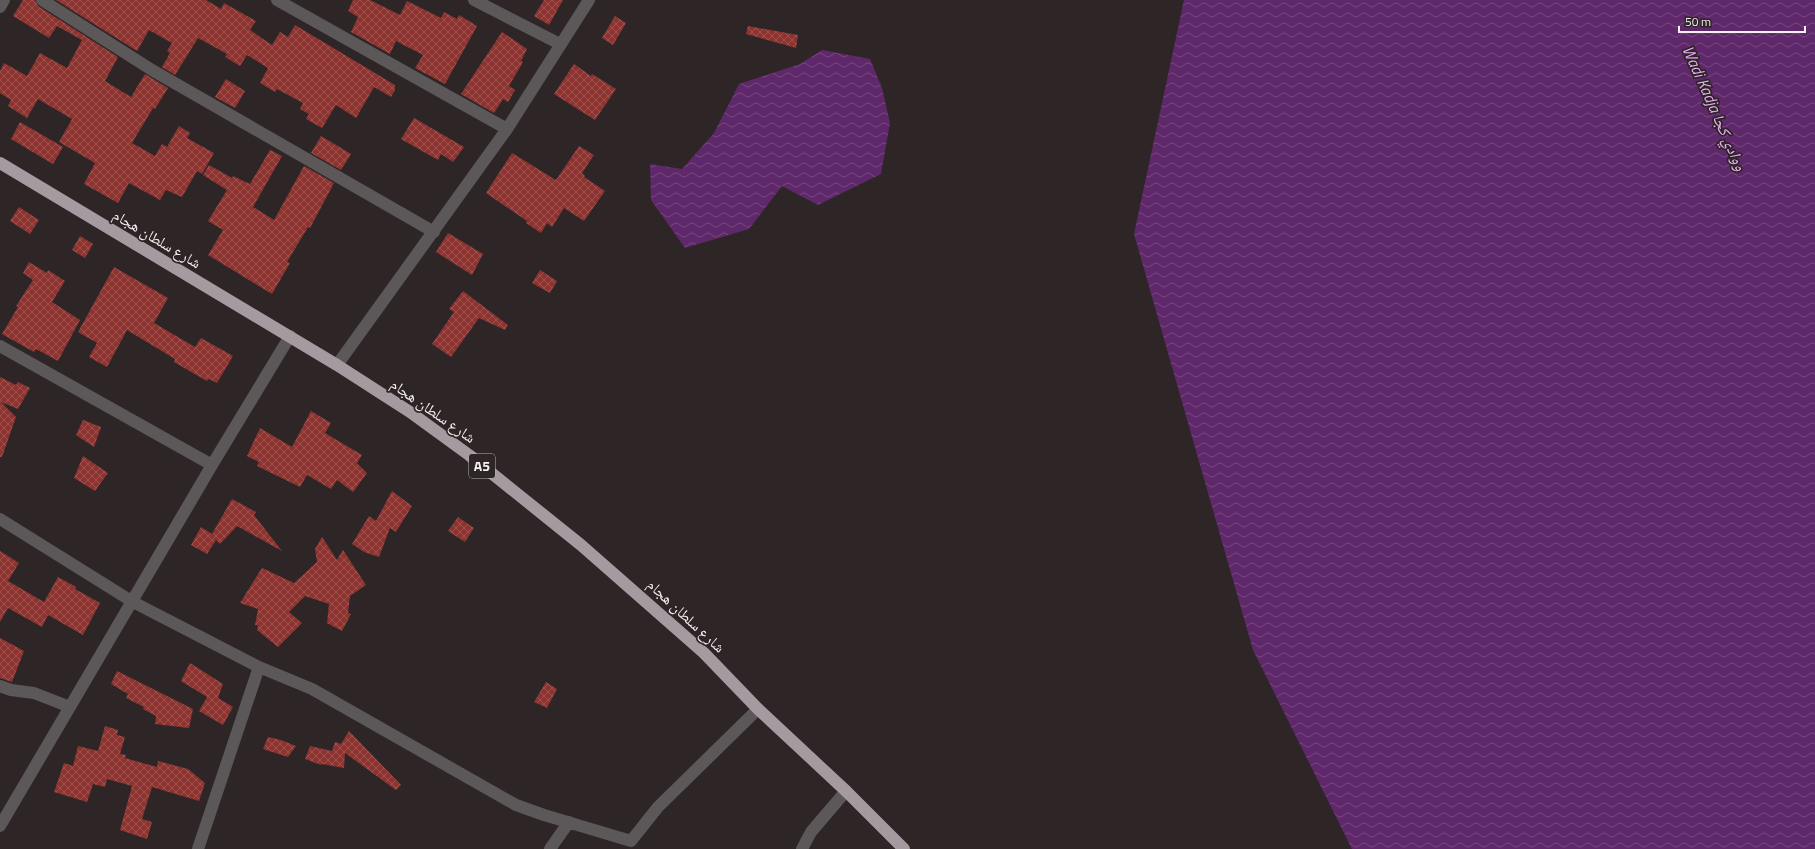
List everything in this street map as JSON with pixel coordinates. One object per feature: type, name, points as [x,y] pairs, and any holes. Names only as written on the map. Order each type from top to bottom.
[{"type":"highway","name":"شارع سلطان هجام","points":[[0,163],[338,365],[410,412],[469,454],[581,545],[704,653],[758,709],[846,791],[904,849]]},
{"type":"street","points":[[0,7],[4,0]]},
{"type":"street","points":[[42,0],[152,70],[434,232]]},
{"type":"street","points":[[277,0],[507,129]]},
{"type":"street","points":[[474,0],[560,44]]},
{"type":"street","points":[[338,365],[507,129],[589,0]]},
{"type":"street","points":[[0,826],[133,602],[212,465],[290,336]]},
{"type":"street","points":[[0,346],[212,465]]},
{"type":"street","points":[[0,519],[133,602],[259,667],[312,689],[516,805],[569,822],[632,845],[658,807],[758,709]]},
{"type":"street","points":[[198,849],[259,667]]},
{"type":"street","points":[[0,686],[11,690],[34,693],[70,707]]},
{"type":"street","points":[[802,849],[811,832],[846,791]]},
{"type":"street","points":[[550,849],[569,822]]},
{"type":"water","name":"Wadi Kadja ووادي كجا","points":[[1184,0],[1815,0],[1815,849],[1352,849],[1253,650],[1134,234]]},
{"type":"water","points":[[822,50],[870,59],[882,88],[890,123],[881,174],[818,205],[782,186],[749,229],[685,248],[651,200],[650,164],[682,169],[714,133],[739,84],[800,64]]},
{"type":"building","points":[[23,0],[35,0],[38,6],[118,57],[105,81],[131,97],[145,74],[168,88],[155,109],[153,108],[132,143],[155,156],[162,144],[167,147],[179,126],[190,133],[187,138],[214,153],[202,174],[197,171],[182,197],[166,190],[160,200],[129,183],[118,203],[84,184],[95,163],[59,142],[72,119],[38,99],[27,118],[8,106],[11,100],[0,93],[0,71],[4,63],[27,76],[40,53],[67,68],[82,40],[57,26],[49,38],[13,16]]},
{"type":"building","points":[[56,0],[206,0],[221,9],[224,3],[256,21],[250,30],[272,45],[280,32],[288,37],[295,25],[395,85],[395,90],[391,97],[374,87],[356,118],[336,105],[322,128],[306,119],[309,114],[300,109],[303,103],[277,89],[275,92],[260,83],[268,68],[247,55],[240,66],[225,57],[227,54],[198,38],[175,75],[162,67],[170,53],[167,51],[172,43],[149,30],[137,51]]},
{"type":"building","points":[[353,0],[370,0],[400,15],[407,1],[441,18],[444,12],[457,19],[459,15],[477,26],[445,84],[415,68],[423,55],[396,41],[390,54],[351,32],[358,17],[348,11]]},
{"type":"building","points":[[544,0],[563,0],[549,25],[534,16]]},
{"type":"building","points":[[615,16],[626,23],[613,45],[602,38]]},
{"type":"building","points":[[748,26],[798,35],[796,48],[746,34]]},
{"type":"building","points":[[502,32],[527,49],[521,61],[523,62],[509,86],[515,90],[508,102],[503,99],[494,113],[461,94]]},
{"type":"building","points":[[574,64],[591,76],[592,74],[616,89],[595,120],[554,94]]},
{"type":"building","points":[[226,79],[245,91],[235,108],[215,97]]},
{"type":"building","points":[[414,118],[464,147],[453,162],[441,154],[438,160],[401,139]]},
{"type":"building","points":[[20,122],[63,147],[53,164],[11,139]]},
{"type":"building","points":[[321,136],[351,154],[341,170],[311,153]]},
{"type":"building","points":[[579,146],[594,155],[582,173],[585,176],[584,177],[605,191],[584,221],[564,208],[552,227],[547,223],[541,233],[526,223],[527,221],[486,193],[512,153],[556,180]]},
{"type":"building","points":[[270,150],[282,156],[253,207],[274,220],[304,166],[334,183],[310,228],[308,227],[287,262],[290,263],[272,294],[208,255],[223,230],[208,221],[227,190],[203,175],[209,165],[232,178],[233,176],[250,184]]},
{"type":"building","points":[[19,207],[39,220],[30,234],[10,221]]},
{"type":"building","points":[[448,233],[483,254],[472,275],[436,252]]},
{"type":"building","points":[[80,236],[93,244],[85,258],[72,250]]},
{"type":"building","points":[[29,262],[47,273],[48,270],[65,281],[52,302],[80,320],[58,361],[36,349],[34,352],[2,334],[18,307],[16,306],[33,280],[23,273]]},
{"type":"building","points":[[114,267],[168,298],[154,323],[195,347],[201,338],[233,356],[217,383],[209,379],[207,381],[174,362],[175,359],[127,330],[107,367],[89,357],[97,343],[78,332]]},
{"type":"building","points":[[540,270],[557,281],[550,293],[532,283]]},
{"type":"building","points":[[463,291],[508,325],[505,330],[479,318],[451,357],[432,344],[454,312],[449,309]]},
{"type":"building","points":[[0,377],[16,385],[18,382],[30,388],[18,409],[1,402],[16,417],[2,457],[0,457]]},
{"type":"building","points":[[311,411],[331,423],[325,433],[362,455],[357,463],[367,473],[353,492],[337,480],[331,489],[307,475],[300,487],[257,466],[259,462],[247,456],[260,428],[292,447]]},
{"type":"building","points":[[83,420],[101,427],[94,447],[76,435]]},
{"type":"building","points":[[83,456],[108,473],[95,491],[74,478]]},
{"type":"building","points":[[392,491],[412,506],[396,532],[390,528],[379,557],[364,552],[352,544],[369,516],[376,521]]},
{"type":"building","points":[[232,499],[256,512],[254,515],[282,551],[237,526],[220,544],[216,540],[207,554],[191,545],[201,527],[212,534]]},
{"type":"building","points":[[458,517],[474,528],[465,542],[448,531]]},
{"type":"building","points":[[322,537],[337,560],[343,550],[366,585],[350,596],[348,613],[351,614],[342,631],[327,623],[329,604],[305,596],[289,612],[302,623],[278,647],[257,630],[258,625],[255,625],[258,609],[240,603],[262,568],[294,583],[317,562],[315,549]]},
{"type":"building","points":[[0,551],[19,563],[8,581],[44,602],[58,577],[76,587],[75,589],[100,603],[83,635],[48,615],[42,627],[8,608],[0,622]]},
{"type":"building","points":[[0,638],[24,651],[12,682],[0,678]]},
{"type":"building","points":[[190,663],[223,684],[218,698],[233,707],[223,725],[199,711],[207,697],[181,681]]},
{"type":"building","points":[[117,671],[193,709],[189,728],[155,724],[156,716],[143,709],[144,707],[126,698],[128,694],[111,684]]},
{"type":"building","points":[[546,682],[557,689],[547,708],[534,702]]},
{"type":"building","points":[[105,726],[118,730],[117,735],[125,737],[120,754],[126,755],[125,758],[157,767],[158,761],[188,769],[205,783],[199,801],[152,787],[142,819],[152,822],[147,839],[120,830],[132,786],[107,779],[105,787],[93,784],[87,802],[54,792],[64,763],[73,766],[78,746],[98,751]]},
{"type":"building","points":[[349,731],[401,785],[396,790],[345,753],[344,768],[321,765],[305,759],[310,746],[332,751],[335,742],[341,744]]},
{"type":"building","points":[[268,737],[296,746],[288,757],[263,749]]}]
